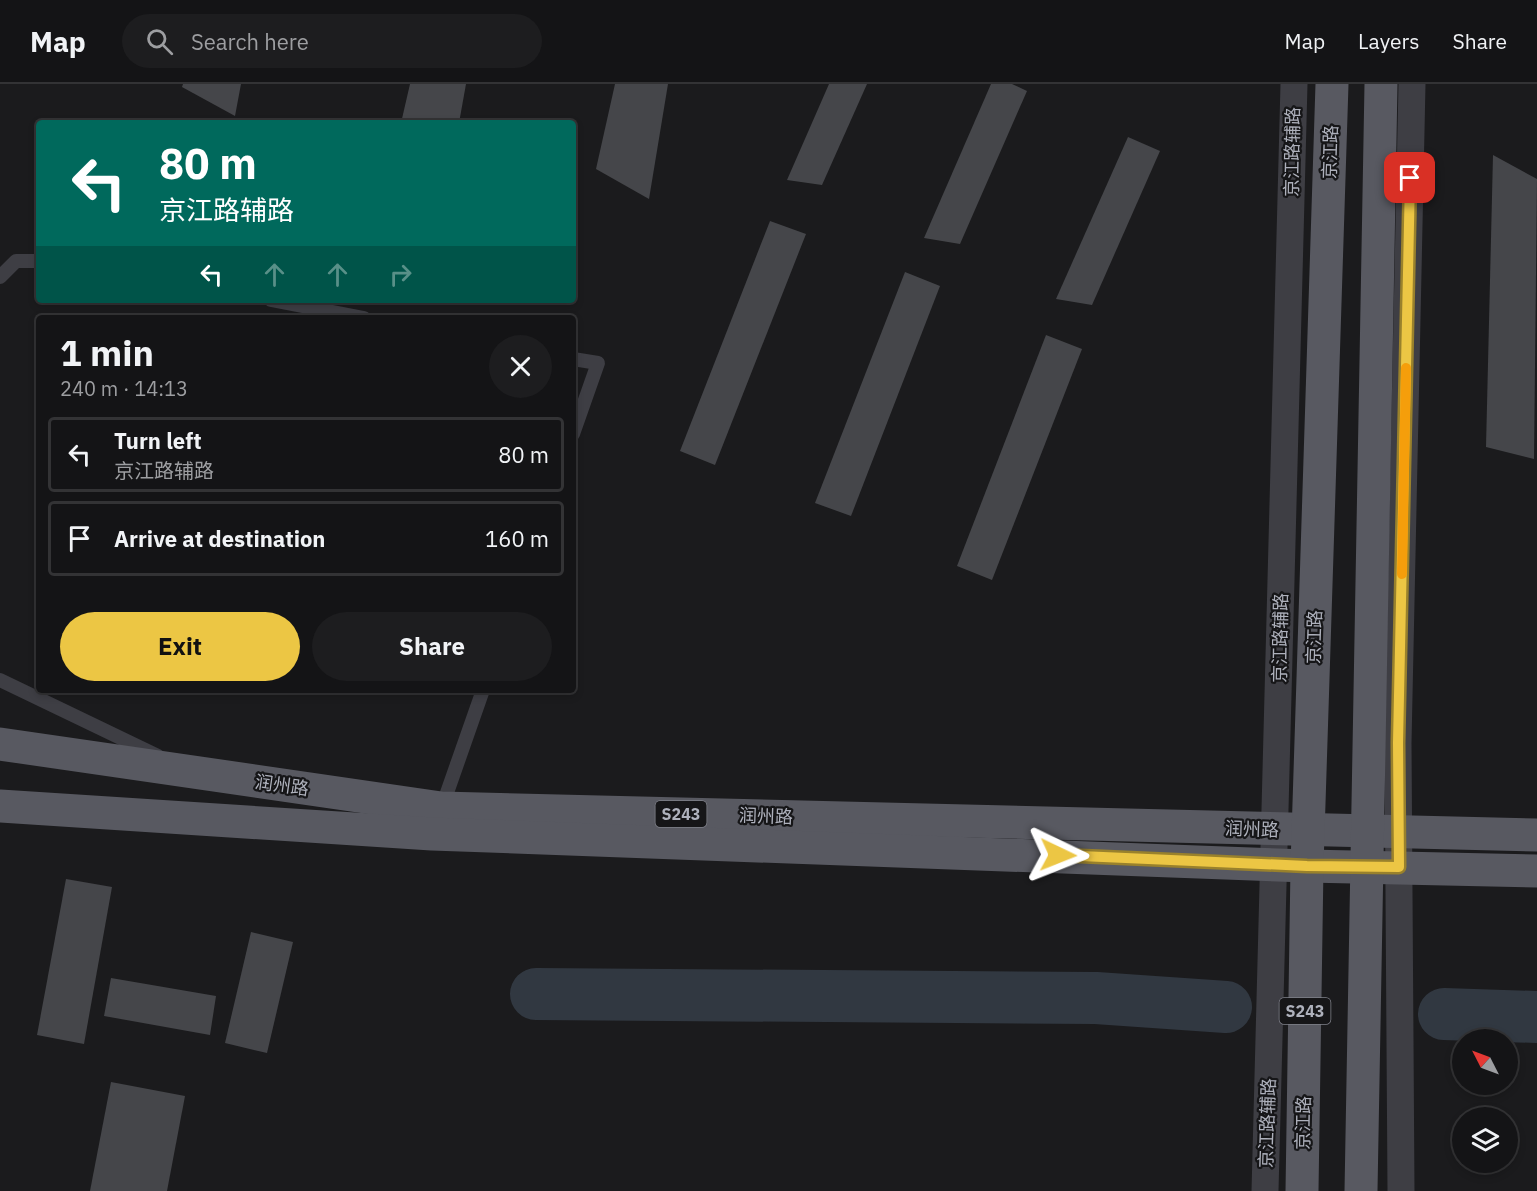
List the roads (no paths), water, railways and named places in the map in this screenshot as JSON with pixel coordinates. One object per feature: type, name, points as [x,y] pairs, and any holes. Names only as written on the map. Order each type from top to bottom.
[{"type":"main road","name":"京江路","points":[[1302,1191],[1307,866],[1332,84]]},
{"type":"main road","points":[[1361,1191],[1383,867],[1381,84]]},
{"type":"main road","name":"润州路","points":[[0,744],[190,772],[437,821],[1383,831],[1537,835]]},
{"type":"main road","name":"润州路","points":[[0,806],[437,821],[1274,865],[1537,871]]},
{"type":"street","name":"京江路辅路","points":[[1265,1191],[1294,84]]},
{"type":"street","points":[[1383,831],[1398,731],[1412,84]]},
{"type":"street","points":[[1383,867],[1401,1191]]},
{"type":"lane","points":[[0,277],[16,261],[36,261]]},
{"type":"lane","points":[[286,303],[348,315]]},
{"type":"lane","points":[[576,359],[598,363],[576,425]]},
{"type":"lane","points":[[0,680],[190,772]]},
{"type":"lane","points":[[437,821],[482,693]]},
{"type":"waterway","points":[[536,994],[1096,998],[1226,1007]]},
{"type":"waterway","points":[[1444,1014],[1537,1017]]}]
